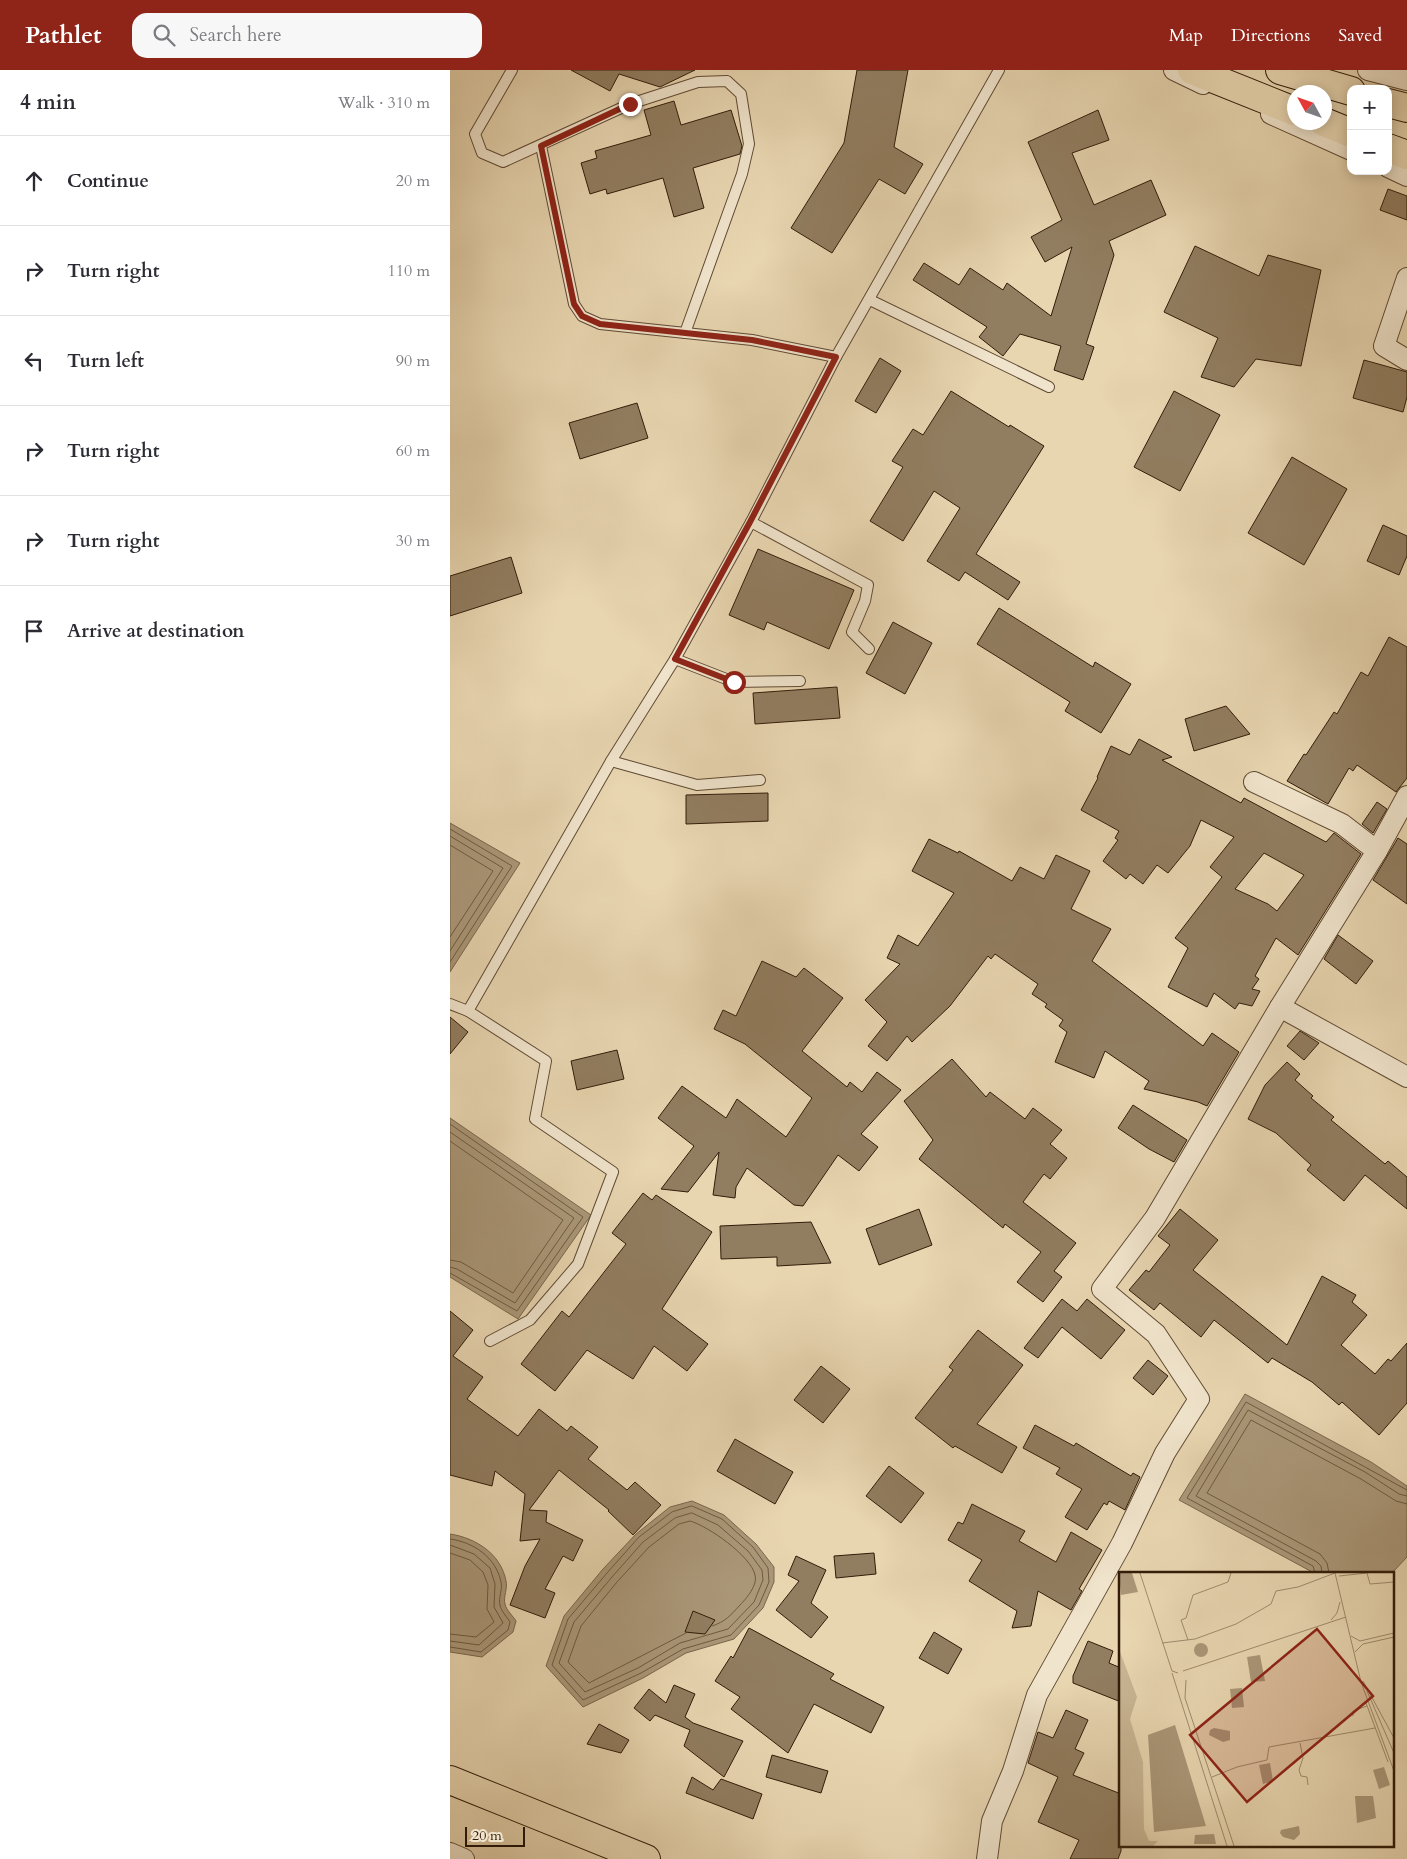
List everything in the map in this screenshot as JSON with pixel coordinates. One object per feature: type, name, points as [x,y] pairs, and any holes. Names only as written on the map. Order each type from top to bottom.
[{"type":"highway","points":[[1280,70],[1347,90]]},
{"type":"highway","points":[[1188,71],[1287,108]]},
{"type":"highway","points":[[1392,104],[1407,108]]},
{"type":"highway","points":[[1332,125],[1347,131]]},
{"type":"highway","points":[[1392,149],[1407,155]]},
{"type":"highway","points":[[450,1780],[646,1859]]},
{"type":"street","points":[[1368,70],[1407,80]]},
{"type":"street","points":[[1188,71],[1347,148]]},
{"type":"street","points":[[1392,169],[1407,176]]},
{"type":"street","points":[[1407,278],[1384,346],[1407,360]]},
{"type":"street","points":[[1254,782],[1342,824],[1377,852]]},
{"type":"street","points":[[987,1859],[992,1820],[1013,1771],[1037,1695],[1122,1543],[1165,1453],[1199,1399],[1156,1334],[1102,1289],[1156,1218],[1280,1007],[1377,852],[1407,796]]},
{"type":"street","points":[[1280,1007],[1407,1076]]},
{"type":"street","points":[[450,1853],[464,1859]]},
{"type":"lane","points":[[512,70],[475,134],[482,153],[503,162],[630,104],[698,82],[727,81],[741,94],[749,144],[742,174],[685,334]]},
{"type":"lane","points":[[468,1011],[611,761],[675,659],[750,522],[836,357],[999,70]]},
{"type":"lane","points":[[541,146],[574,304],[582,316],[600,324],[752,340],[836,357]]},
{"type":"lane","points":[[870,300],[1049,387]]},
{"type":"lane","points":[[750,522],[868,585],[865,601],[852,632],[869,649]]},
{"type":"lane","points":[[675,659],[734,682],[800,681]]},
{"type":"lane","points":[[611,761],[697,785],[760,780]]},
{"type":"lane","points":[[450,1004],[468,1011],[546,1061],[535,1119],[613,1172],[578,1264],[530,1320],[490,1341]]},
{"type":"water","points":[[450,823],[520,863],[450,972]]},
{"type":"water","points":[[450,1118],[591,1215],[518,1319],[450,1277]]},
{"type":"water","points":[[1245,1394],[1371,1462],[1407,1486],[1407,1557],[1393,1572],[1312,1572],[1179,1500]]},
{"type":"water","points":[[692,1501],[724,1515],[756,1544],[774,1567],[774,1582],[763,1608],[734,1639],[686,1653],[643,1678],[583,1707],[546,1666],[564,1616],[603,1569],[636,1534],[670,1507]]},
{"type":"water","points":[[450,1534],[469,1539],[486,1549],[499,1563],[506,1581],[505,1604],[516,1621],[513,1632],[482,1657],[450,1652]]},
{"type":"building","points":[[571,70],[695,70],[660,87],[619,74],[610,91]]},
{"type":"building","points":[[857,70],[908,70],[894,147],[923,164],[905,194],[879,179],[832,253],[791,228],[844,143]]},
{"type":"building","points":[[674,101],[681,125],[731,110],[742,146],[740,154],[693,168],[704,208],[674,217],[663,178],[607,194],[606,189],[590,194],[581,163],[597,158],[595,151],[651,135],[644,110]]},
{"type":"building","points":[[1098,110],[1109,140],[1072,153],[1094,205],[1151,180],[1166,215],[1109,241],[1114,255],[1086,344],[1094,347],[1083,380],[1054,370],[1061,346],[1020,334],[1003,356],[979,337],[987,327],[913,280],[924,263],[959,285],[970,268],[1003,290],[1007,283],[1051,316],[1072,247],[1045,262],[1031,237],[1062,220],[1028,142]]},
{"type":"building","points":[[1388,189],[1407,196],[1407,220],[1380,210]]},
{"type":"building","points":[[1195,246],[1259,276],[1268,255],[1321,270],[1301,366],[1256,359],[1234,387],[1201,377],[1218,338],[1164,312]]},
{"type":"building","points":[[880,358],[901,371],[876,413],[855,401]]},
{"type":"building","points":[[1364,360],[1407,372],[1407,397],[1403,412],[1353,398]]},
{"type":"building","points":[[951,391],[1044,446],[976,554],[1020,582],[1008,600],[965,572],[959,581],[927,561],[960,508],[934,491],[903,541],[870,521],[903,467],[892,461],[913,429],[923,435]]},
{"type":"building","points":[[1174,391],[1220,415],[1180,491],[1134,467]]},
{"type":"building","points":[[637,403],[648,438],[580,459],[569,423]]},
{"type":"building","points":[[1292,457],[1347,489],[1304,565],[1248,533]]},
{"type":"building","points":[[1383,525],[1407,536],[1407,556],[1399,575],[1367,561]]},
{"type":"building","points":[[758,549],[854,590],[829,649],[767,622],[764,630],[729,615]]},
{"type":"building","points":[[511,557],[522,593],[450,616],[450,576]]},
{"type":"building","points":[[999,608],[1093,667],[1095,662],[1131,684],[1101,733],[1065,711],[1070,702],[977,644]]},
{"type":"building","points":[[893,622],[932,643],[905,694],[866,673]]},
{"type":"building","points":[[1389,637],[1407,647],[1407,778],[1396,792],[1357,765],[1353,771],[1349,768],[1328,804],[1287,781],[1334,712],[1337,714],[1361,672],[1368,676]]},
{"type":"building","points":[[837,687],[840,718],[755,724],[753,693]]},
{"type":"building","points":[[1226,706],[1250,734],[1194,751],[1185,719]]},
{"type":"building","points":[[1139,739],[1172,757],[1162,760],[1241,803],[1244,798],[1326,842],[1334,833],[1361,854],[1298,955],[1276,938],[1255,976],[1259,979],[1252,989],[1260,991],[1252,1006],[1239,1003],[1235,1009],[1214,993],[1207,1007],[1168,987],[1188,948],[1175,938],[1222,877],[1210,867],[1234,837],[1201,820],[1190,846],[1168,873],[1157,865],[1143,884],[1130,874],[1126,879],[1103,861],[1118,840],[1115,838],[1119,831],[1081,810],[1098,778],[1111,746],[1130,755]],"holes":[[[1264,853],[1304,875],[1277,911],[1268,904],[1235,889]]]},
{"type":"building","points":[[768,793],[768,821],[686,824],[686,795]]},
{"type":"building","points":[[1377,802],[1387,809],[1373,833],[1362,824]]},
{"type":"building","points":[[1398,838],[1407,844],[1407,904],[1373,880]]},
{"type":"building","points":[[929,839],[958,853],[959,851],[1012,881],[1020,867],[1044,879],[1056,855],[1090,871],[1071,909],[1111,929],[1092,961],[1203,1046],[1212,1033],[1239,1052],[1207,1106],[1198,1102],[1144,1089],[1149,1081],[1105,1051],[1094,1078],[1055,1062],[1067,1032],[1059,1026],[1063,1020],[1045,1007],[1047,1004],[1032,994],[1038,984],[995,954],[991,959],[988,956],[950,1006],[912,1042],[907,1036],[887,1061],[868,1046],[887,1022],[865,1000],[900,964],[887,958],[898,935],[918,946],[954,893],[912,871]]},
{"type":"building","points":[[1338,935],[1373,961],[1356,984],[1324,959]]},
{"type":"building","points":[[762,961],[796,977],[804,968],[843,998],[802,1051],[847,1087],[850,1082],[862,1092],[877,1072],[901,1090],[861,1134],[878,1147],[859,1171],[838,1155],[803,1206],[794,1205],[747,1168],[736,1187],[735,1198],[713,1195],[719,1152],[688,1192],[661,1189],[694,1146],[658,1118],[682,1086],[726,1118],[737,1099],[786,1137],[812,1098],[745,1044],[714,1029],[723,1010],[736,1016]]},
{"type":"building","points":[[450,1017],[468,1032],[450,1054]]},
{"type":"building","points":[[1300,1031],[1319,1043],[1304,1060],[1287,1046]]},
{"type":"building","points":[[617,1050],[624,1079],[577,1090],[571,1061]]},
{"type":"building","points":[[952,1059],[986,1097],[990,1092],[1025,1119],[1033,1108],[1062,1130],[1050,1144],[1067,1158],[1050,1179],[1044,1174],[1023,1202],[1076,1243],[1054,1271],[1062,1277],[1043,1302],[1017,1282],[1041,1252],[1005,1224],[1003,1228],[919,1159],[933,1140],[904,1101]]},
{"type":"building","points":[[1287,1062],[1300,1074],[1295,1080],[1313,1096],[1311,1098],[1334,1117],[1331,1120],[1385,1164],[1388,1161],[1407,1177],[1407,1209],[1365,1175],[1344,1201],[1307,1170],[1311,1165],[1276,1133],[1248,1119],[1265,1085]]},
{"type":"building","points":[[1133,1105],[1187,1140],[1174,1162],[1149,1149],[1118,1128]]},
{"type":"building","points":[[643,1193],[652,1200],[656,1195],[712,1232],[662,1309],[708,1344],[687,1371],[654,1346],[633,1379],[587,1350],[555,1391],[521,1364],[562,1311],[569,1317],[626,1244],[612,1233]]},
{"type":"building","points":[[919,1209],[932,1245],[879,1265],[866,1229]]},
{"type":"building","points":[[1180,1209],[1218,1240],[1193,1270],[1287,1345],[1322,1276],[1356,1295],[1352,1302],[1367,1315],[1341,1345],[1375,1374],[1388,1359],[1391,1361],[1407,1343],[1407,1403],[1379,1435],[1342,1402],[1339,1405],[1312,1382],[1272,1358],[1268,1363],[1214,1320],[1201,1337],[1160,1303],[1154,1310],[1129,1290],[1146,1270],[1149,1272],[1170,1245],[1158,1236]]},
{"type":"building","points":[[811,1222],[831,1263],[777,1266],[777,1257],[721,1259],[720,1226]]},
{"type":"building","points":[[1062,1299],[1077,1311],[1087,1299],[1125,1330],[1101,1359],[1062,1327],[1038,1358],[1024,1348]]},
{"type":"building","points":[[450,1311],[473,1330],[453,1356],[483,1377],[467,1399],[518,1436],[539,1409],[567,1431],[571,1426],[598,1447],[588,1459],[627,1490],[635,1482],[661,1505],[633,1535],[609,1510],[559,1470],[529,1510],[547,1511],[546,1522],[583,1540],[573,1561],[563,1556],[545,1589],[555,1593],[545,1618],[510,1605],[525,1566],[540,1539],[520,1541],[525,1494],[495,1471],[492,1486],[450,1475]]},
{"type":"building","points":[[978,1330],[1023,1365],[977,1424],[1017,1447],[1002,1473],[955,1446],[953,1448],[915,1418],[953,1370],[949,1367]]},
{"type":"building","points":[[1148,1360],[1168,1376],[1153,1395],[1133,1378]]},
{"type":"building","points":[[821,1366],[850,1389],[823,1423],[794,1400]]},
{"type":"building","points":[[1035,1425],[1074,1446],[1076,1443],[1131,1476],[1133,1473],[1140,1477],[1125,1510],[1109,1501],[1107,1505],[1104,1503],[1087,1530],[1065,1517],[1082,1489],[1056,1474],[1060,1468],[1023,1448]]},
{"type":"building","points":[[735,1439],[793,1472],[775,1504],[717,1471]]},
{"type":"building","points":[[889,1466],[924,1493],[901,1523],[866,1496]]},
{"type":"building","points":[[972,1504],[1025,1531],[1019,1541],[1056,1562],[1071,1532],[1102,1550],[1079,1589],[1082,1591],[1071,1610],[1038,1591],[1031,1626],[1012,1628],[1017,1611],[969,1581],[982,1560],[948,1540],[958,1522],[963,1524]]},
{"type":"building","points":[[874,1553],[876,1574],[836,1578],[834,1556]]},
{"type":"building","points":[[796,1556],[826,1570],[811,1603],[828,1617],[811,1638],[776,1610],[799,1581],[788,1575]]},
{"type":"building","points":[[693,1611],[715,1620],[705,1634],[685,1632]]},
{"type":"building","points":[[749,1628],[834,1674],[830,1679],[884,1707],[871,1733],[814,1704],[788,1753],[731,1709],[740,1697],[715,1681],[731,1656],[733,1658]]},
{"type":"building","points":[[934,1632],[962,1649],[948,1674],[919,1658]]},
{"type":"building","points":[[1088,1641],[1113,1651],[1109,1663],[1119,1667],[1119,1701],[1073,1683],[1073,1676]]},
{"type":"building","points":[[674,1685],[695,1694],[685,1717],[693,1723],[743,1741],[724,1777],[684,1746],[690,1730],[655,1715],[650,1721],[634,1708],[649,1689],[666,1703]]},
{"type":"building","points":[[1066,1710],[1088,1720],[1075,1749],[1084,1753],[1073,1775],[1119,1793],[1119,1846],[1121,1846],[1121,1851],[1118,1859],[1070,1859],[1079,1840],[1038,1822],[1058,1777],[1028,1763],[1038,1732],[1053,1738]]},
{"type":"building","points":[[599,1724],[629,1740],[621,1753],[587,1744]]},
{"type":"building","points":[[772,1755],[828,1771],[821,1793],[766,1777]]},
{"type":"building","points":[[692,1777],[713,1790],[721,1779],[762,1794],[753,1819],[686,1793]]},
{"type":"route","points":[[630,104],[541,146],[556,210],[574,304],[582,316],[600,324],[752,340],[836,357],[750,522],[675,659],[734,682]]}]
